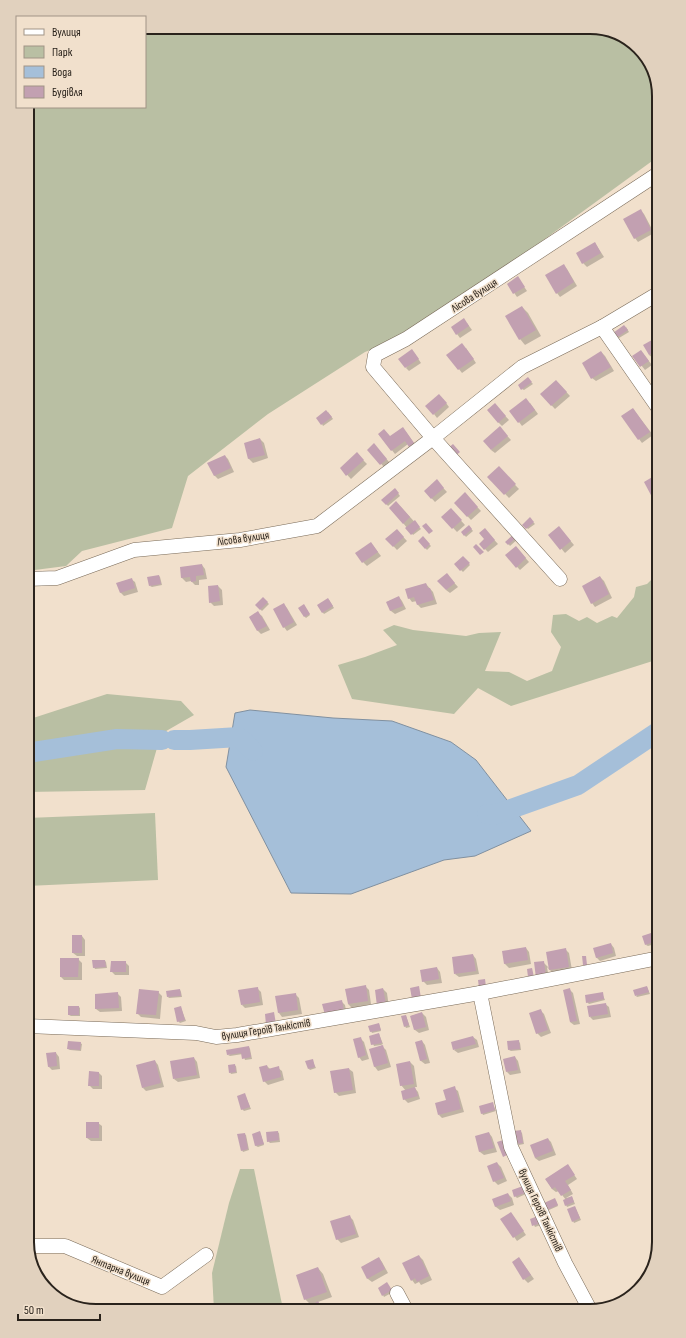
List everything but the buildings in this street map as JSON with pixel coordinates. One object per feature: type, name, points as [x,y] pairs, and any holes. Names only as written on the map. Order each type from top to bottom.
[{"type":"street","name":"Лісова вулиця","points":[[560,579],[433,438],[373,367],[375,355],[406,339],[652,178]]},
{"type":"street","name":"Лісова вулиця","points":[[34,579],[57,578],[134,550],[240,540],[317,526],[433,438],[522,367],[602,327],[652,297]]},
{"type":"street","points":[[602,327],[652,399]]},
{"type":"street","name":"вулиця Героїв Танкістів","points":[[34,1026],[196,1033],[216,1037],[237,1035],[480,993],[652,959]]},
{"type":"street","name":"вулиця Героїв Танкістів","points":[[480,993],[511,1147],[565,1263],[587,1304]]},
{"type":"street","name":"Янтарна вулиця","points":[[34,1246],[65,1246],[162,1287],[206,1255]]},
{"type":"street","points":[[397,1293],[403,1304]]},
{"type":"green space","points":[[146,34],[594,34],[606,36],[621,42],[634,52],[644,65],[651,84],[652,161],[417,332],[365,352],[268,414],[188,476],[172,528],[82,551],[66,566],[34,570],[34,108],[146,108]]},
{"type":"green space","points":[[652,579],[652,661],[511,706],[478,688],[454,714],[352,699],[338,665],[397,645],[383,630],[394,625],[413,630],[466,636],[479,633],[501,632],[485,671],[509,672],[527,681],[552,671],[561,647],[551,632],[553,615],[566,614],[579,621],[587,617],[597,623],[612,616],[617,618],[634,597],[636,587],[647,584]]},
{"type":"green space","points":[[107,694],[181,701],[194,715],[161,734],[145,790],[34,792],[34,718]]},
{"type":"green space","points":[[155,813],[158,880],[34,886],[34,818]]},
{"type":"green space","points":[[240,1169],[254,1169],[282,1304],[214,1304],[212,1273],[229,1203]]},
{"type":"water","points":[[250,710],[333,718],[392,721],[451,742],[476,760],[531,831],[475,856],[444,860],[351,894],[291,893],[226,767],[235,713]]},
{"type":"waterway","points":[[487,814],[494,815],[578,785],[652,736]]},
{"type":"waterway","points":[[174,740],[239,737],[253,751]]},
{"type":"waterway","points":[[34,752],[117,739],[162,740]]}]
